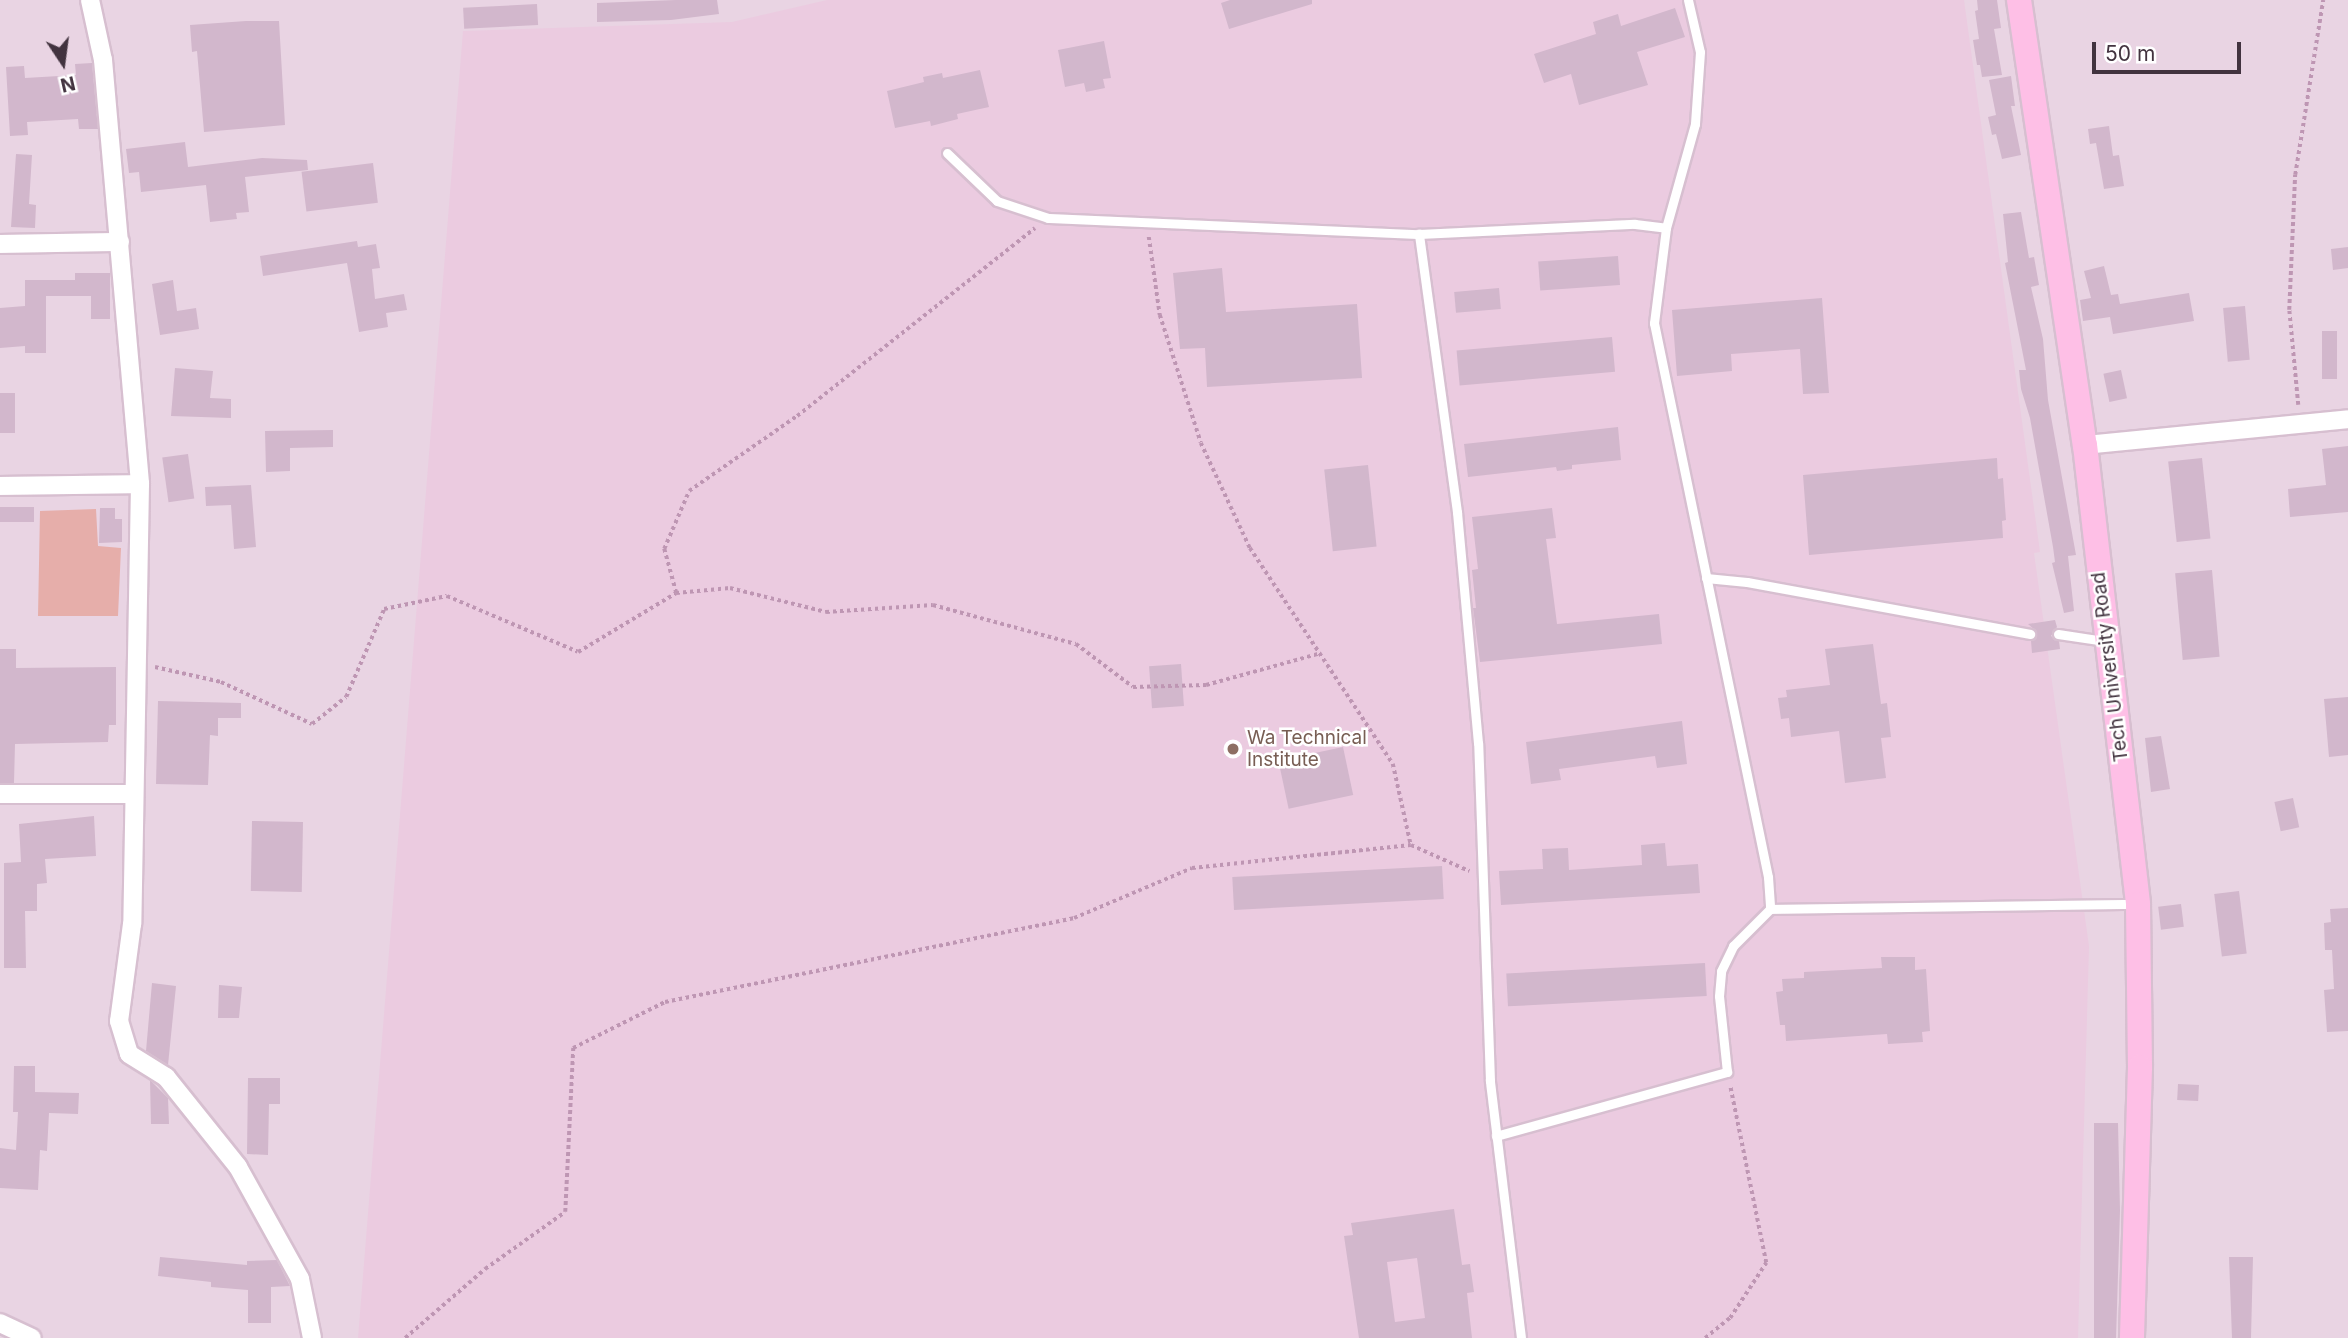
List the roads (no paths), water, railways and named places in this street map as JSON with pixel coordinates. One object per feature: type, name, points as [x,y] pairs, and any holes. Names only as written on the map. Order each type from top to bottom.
[{"type":"street","points":[[90,0],[103,60],[140,484],[132,925],[119,1021],[129,1054],[166,1077],[238,1167],[300,1279],[312,1338]]},
{"type":"street","name":"Tech University Road","points":[[2019,0],[2085,444],[2138,904],[2140,1067],[2132,1338]]},
{"type":"street","points":[[0,244],[120,242]]},
{"type":"street","points":[[2085,444],[2348,419]]},
{"type":"street","points":[[0,486],[140,484]]},
{"type":"street","points":[[0,794],[134,794]]},
{"type":"street","points":[[0,1323],[32,1338]]},
{"type":"lane","points":[[1688,0],[1700,52],[1695,124],[1666,228],[1654,323],[1768,877],[1770,909]]},
{"type":"lane","points":[[947,153],[997,201],[1048,218],[1419,234],[1635,224],[1666,228]]},
{"type":"lane","points":[[1419,234],[1457,512],[1478,743],[1490,1081],[1521,1338]]},
{"type":"lane","points":[[1706,578],[1746,582],[2030,634]]},
{"type":"lane","points":[[2058,634],[2107,641]]},
{"type":"lane","points":[[1496,1136],[1727,1072],[1719,996],[1721,971],[1733,946],[1770,909],[2138,904]]},
{"type":"place","name":"Wa Technical Institute","points":[[1233,749]]}]
